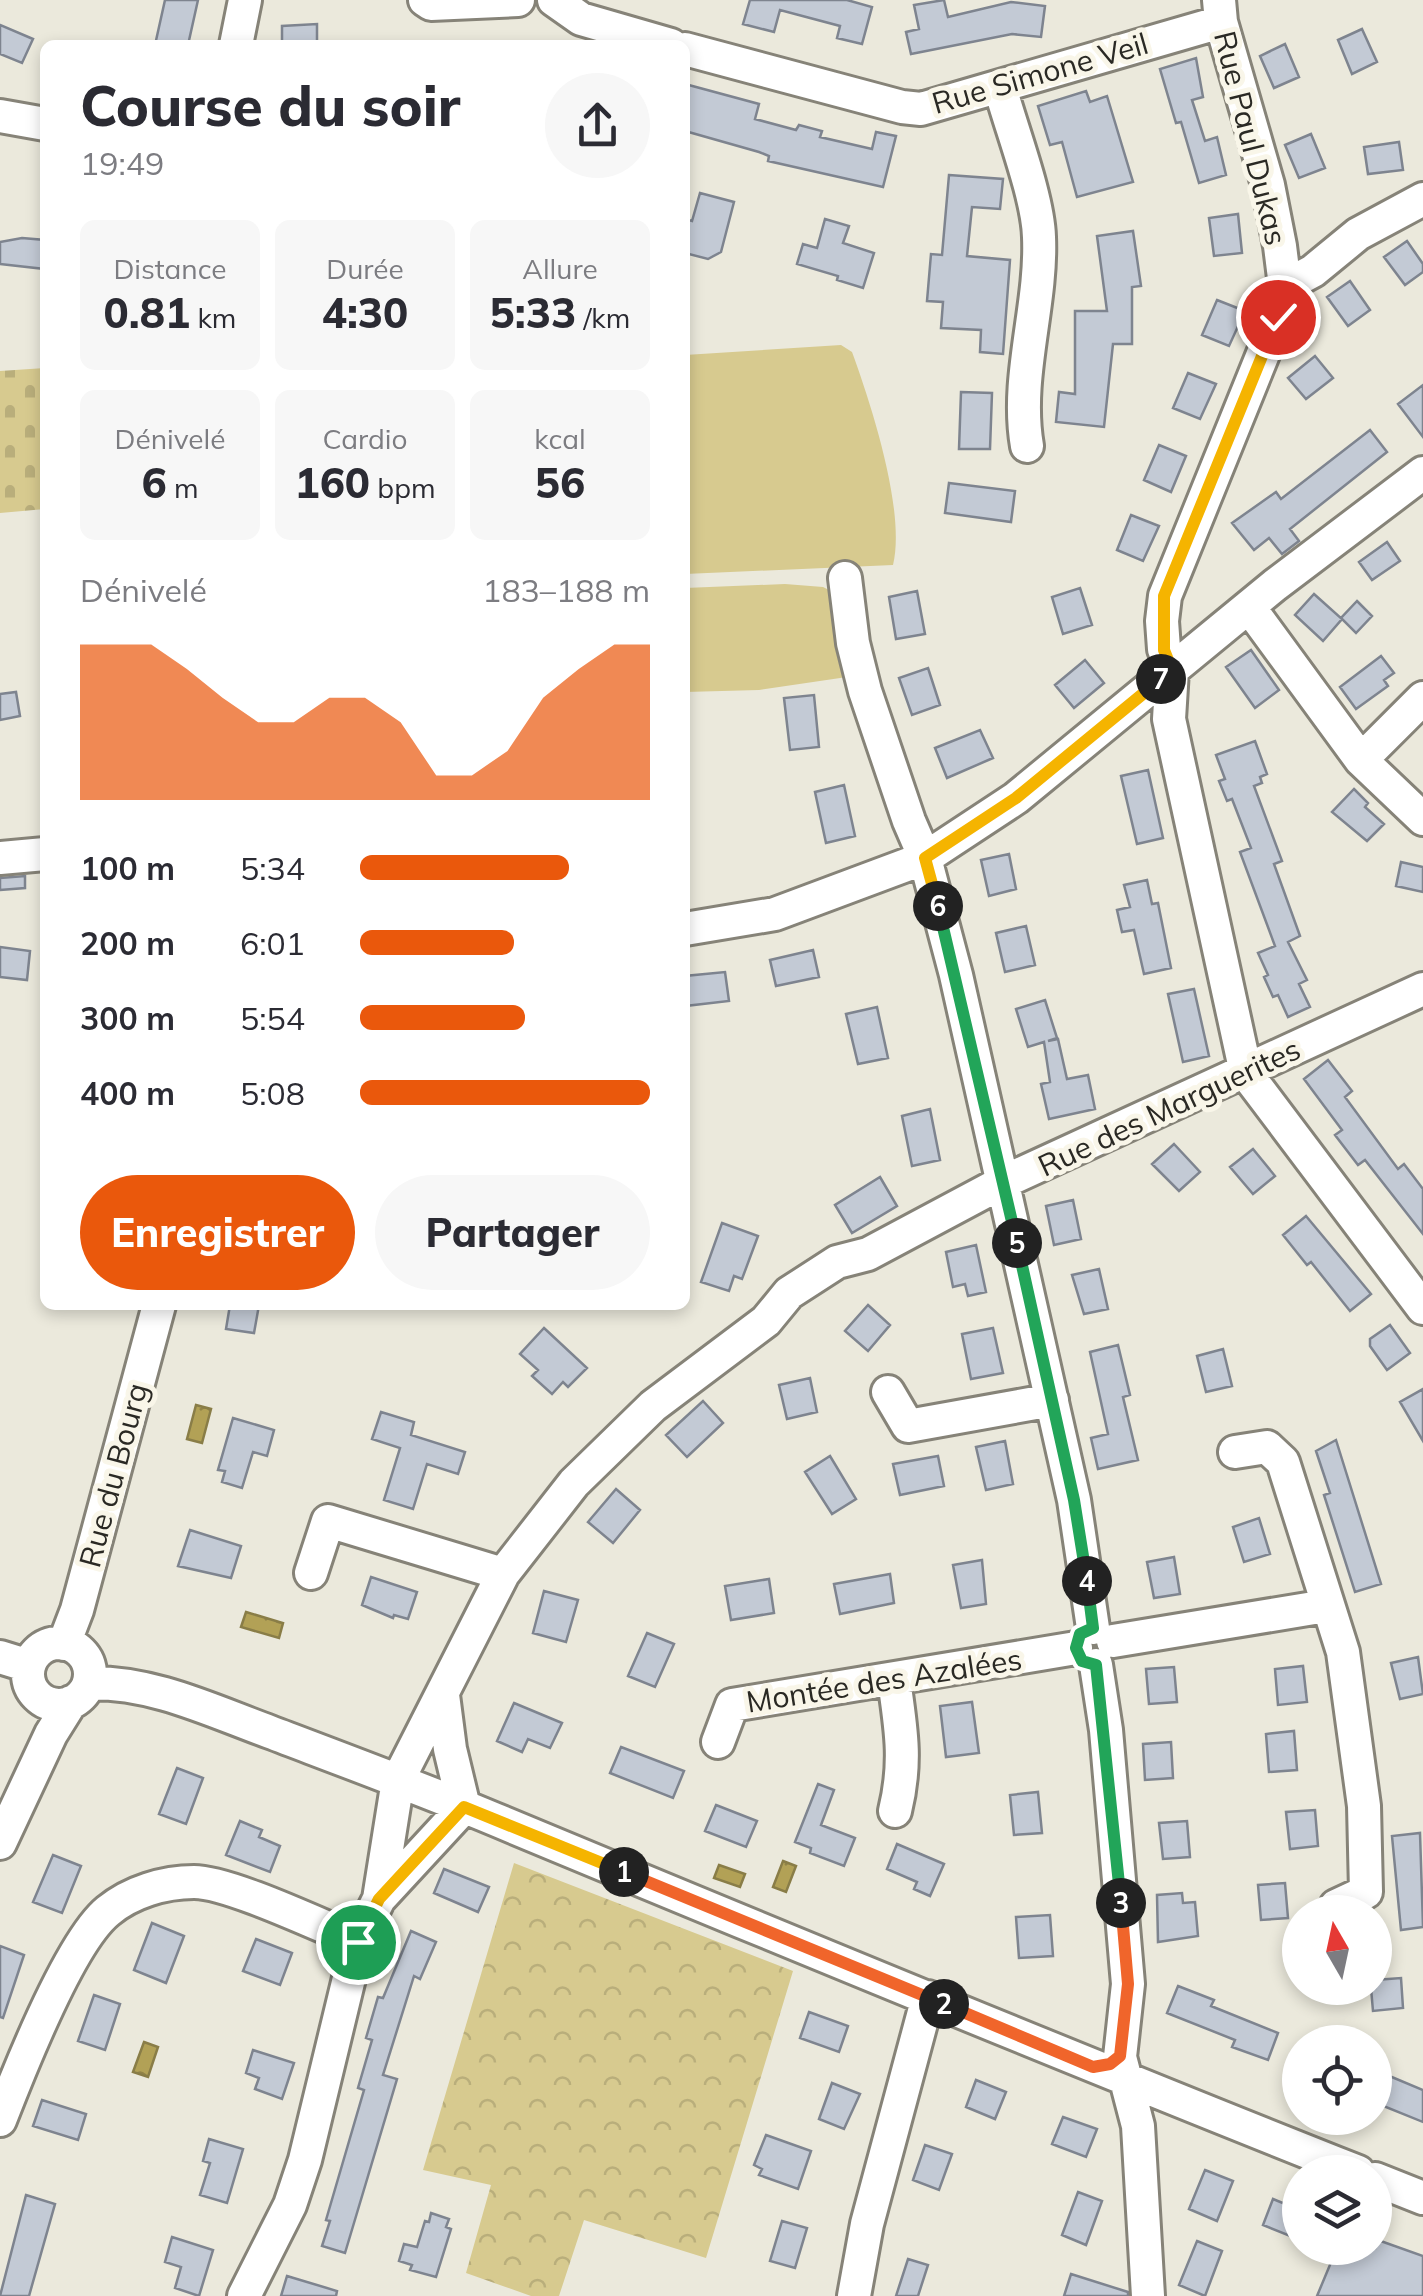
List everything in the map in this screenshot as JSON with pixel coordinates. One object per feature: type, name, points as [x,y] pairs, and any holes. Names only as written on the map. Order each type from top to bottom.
[{"type":"street","points":[[237,40],[245,0]]},
{"type":"street","points":[[424,0],[431,4],[518,0]]},
{"type":"street","points":[[554,0],[580,19],[654,40]]},
{"type":"street","name":"Rue Simone Veil","points":[[690,49],[920,109],[1000,87],[1220,11]]},
{"type":"street","name":"Rue Paul Dukas","points":[[1220,11],[1268,185],[1285,286],[1278,317],[1164,596],[1164,650],[1172,670],[1169,719],[1246,1073]]},
{"type":"street","points":[[1000,87],[1040,233],[1022,420],[1027,446]]},
{"type":"street","points":[[0,116],[40,123]]},
{"type":"street","points":[[1285,286],[1313,271],[1358,234],[1423,199]]},
{"type":"street","points":[[690,928],[775,914],[925,858],[1016,798],[1250,607],[1423,473]]},
{"type":"street","points":[[845,578],[852,643],[864,692],[925,858],[956,975],[1074,1500],[1106,1730],[1128,1984],[1113,2068],[1138,2126],[1148,2296]]},
{"type":"street","points":[[1250,607],[1361,760],[1423,819]]},
{"type":"street","points":[[1138,698],[1169,719]]},
{"type":"street","points":[[1361,760],[1423,698]]},
{"type":"street","points":[[0,858],[40,854]]},
{"type":"street","name":"Rue des Marguerites","points":[[379,1899],[398,1780],[504,1574],[574,1484],[653,1406],[766,1321],[788,1294],[837,1262],[868,1254],[1004,1182],[1423,989]]},
{"type":"street","points":[[1246,1073],[1423,1308]]},
{"type":"street","name":"Rue du Bourg","points":[[64,1644],[158,1310]]},
{"type":"street","points":[[888,1392],[908,1426],[1052,1400]]},
{"type":"street","points":[[1236,1452],[1267,1447],[1283,1462],[1343,1652],[1364,1806],[1366,1892],[1360,1895]]},
{"type":"street","points":[[311,1572],[328,1521],[504,1574]]},
{"type":"street","name":"Montée des Azalées","points":[[718,1742],[732,1705],[1326,1606]]},
{"type":"street","points":[[64,1644],[82,1653],[87,1662],[80,1692],[51,1734],[5,1835],[27,1748],[20,1671],[42,1648],[64,1644]]},
{"type":"street","points":[[20,1671],[36,1696],[53,1704],[118,1682],[160,1691],[398,1780],[928,1998],[1113,2068],[1318,2155]]},
{"type":"street","points":[[894,1680],[904,1746],[903,1777],[894,1811]]},
{"type":"street","points":[[443,1694],[450,1750],[464,1807]]},
{"type":"street","points":[[244,2296],[290,2205],[305,2160],[358,1942],[379,1899],[464,1807]]},
{"type":"street","points":[[0,2120],[42,2022],[88,1934],[106,1912],[130,1897],[160,1886],[196,1882],[222,1888],[358,1942]]},
{"type":"street","points":[[854,2296],[866,2224],[928,1998]]},
{"type":"street","points":[[1392,2186],[1423,2198]]},
{"type":"green space","points":[[841,345],[852,352],[891,488],[896,542],[893,565],[690,574],[690,355]]},
{"type":"green space","points":[[40,368],[40,509],[0,513],[0,371]]},
{"type":"green space","points":[[785,584],[823,587],[835,593],[847,677],[759,690],[690,692],[690,588]]},
{"type":"green space","points":[[514,1863],[793,1971],[706,2258],[584,2220],[559,2296],[531,2296],[466,2273],[491,2185],[423,2170]]},
{"type":"water","points":[[196,1405],[211,1409],[202,1443],[187,1439]]},
{"type":"water","points":[[246,1612],[283,1623],[279,1638],[241,1627]]},
{"type":"water","points":[[783,1861],[796,1866],[786,1892],[773,1887]]},
{"type":"water","points":[[719,1865],[745,1874],[740,1887],[714,1878]]},
{"type":"water","points":[[144,2042],[158,2047],[148,2077],[133,2072]]},
{"type":"building","points":[[165,0],[198,0],[189,40],[156,40]]},
{"type":"building","points":[[750,0],[847,0],[872,7],[862,44],[837,38],[840,26],[780,10],[774,32],[743,24]]},
{"type":"building","points":[[944,0],[948,17],[1011,2],[1045,6],[1041,37],[1012,34],[911,54],[906,32],[919,29],[914,5]]},
{"type":"building","points":[[317,24],[317,40],[282,40],[282,26]]},
{"type":"building","points":[[0,25],[33,39],[22,63],[0,54]]},
{"type":"building","points":[[1362,29],[1377,62],[1352,74],[1338,40]]},
{"type":"building","points":[[1285,44],[1299,77],[1274,88],[1260,56]]},
{"type":"building","points":[[1196,58],[1203,97],[1192,100],[1205,141],[1217,137],[1226,175],[1199,183],[1160,69]]},
{"type":"building","points":[[690,85],[759,104],[755,119],[796,130],[799,125],[822,131],[820,137],[872,149],[876,132],[896,136],[883,187],[768,161],[769,156],[690,132]]},
{"type":"building","points":[[1086,91],[1090,102],[1107,96],[1133,182],[1077,197],[1062,142],[1050,145],[1038,106]]},
{"type":"building","points":[[1311,134],[1325,168],[1299,178],[1285,145]]},
{"type":"building","points":[[1399,142],[1403,170],[1368,174],[1364,147]]},
{"type":"building","points":[[949,175],[1003,179],[1000,209],[972,207],[967,256],[1010,260],[1003,354],[980,352],[981,330],[941,328],[943,302],[927,301],[931,254],[942,255]]},
{"type":"building","points":[[700,193],[734,202],[721,252],[708,259],[690,254],[692,221]]},
{"type":"building","points":[[1238,214],[1242,253],[1214,256],[1209,218]]},
{"type":"building","points":[[825,219],[849,226],[843,243],[874,253],[863,288],[797,264],[803,244],[817,248]]},
{"type":"building","points":[[1133,231],[1141,286],[1132,287],[1132,344],[1113,344],[1104,427],[1056,422],[1059,392],[1075,394],[1075,311],[1107,311],[1097,236]]},
{"type":"building","points":[[40,240],[40,268],[0,264],[0,242]]},
{"type":"building","points":[[1407,241],[1423,264],[1423,272],[1405,285],[1384,257]]},
{"type":"building","points":[[1350,281],[1370,310],[1348,326],[1327,297]]},
{"type":"building","points":[[1217,300],[1245,311],[1229,346],[1202,335]]},
{"type":"building","points":[[1315,356],[1333,378],[1306,399],[1288,378]]},
{"type":"building","points":[[1188,373],[1216,384],[1200,419],[1173,408]]},
{"type":"building","points":[[1423,385],[1423,437],[1398,404]]},
{"type":"building","points":[[961,392],[992,393],[990,449],[959,449]]},
{"type":"building","points":[[1370,430],[1387,452],[1290,529],[1299,541],[1282,554],[1269,538],[1254,550],[1232,523],[1276,492],[1281,499]]},
{"type":"building","points":[[1159,445],[1186,456],[1171,492],[1144,480]]},
{"type":"building","points":[[949,483],[1015,491],[1011,522],[945,513]]},
{"type":"building","points":[[1131,515],[1159,526],[1143,561],[1117,550]]},
{"type":"building","points":[[1387,542],[1400,561],[1372,580],[1359,562]]},
{"type":"building","points":[[1080,588],[1092,625],[1063,634],[1052,597]]},
{"type":"building","points":[[917,591],[925,634],[896,639],[889,597]]},
{"type":"building","points":[[1314,594],[1342,619],[1323,641],[1295,615]]},
{"type":"building","points":[[1357,601],[1372,616],[1356,633],[1341,618]]},
{"type":"building","points":[[1251,650],[1279,690],[1255,708],[1226,667]]},
{"type":"building","points":[[1381,656],[1394,673],[1384,680],[1388,686],[1356,709],[1340,687]]},
{"type":"building","points":[[1085,660],[1104,683],[1074,708],[1055,685]]},
{"type":"building","points":[[928,668],[940,705],[912,715],[899,678]]},
{"type":"building","points":[[16,692],[20,716],[0,720],[0,694]]},
{"type":"building","points":[[814,695],[819,747],[790,750],[784,698]]},
{"type":"building","points":[[980,730],[993,758],[947,778],[935,748]]},
{"type":"building","points":[[1255,741],[1267,774],[1260,777],[1262,783],[1254,786],[1282,861],[1274,864],[1300,936],[1288,942],[1307,980],[1299,984],[1310,1007],[1288,1017],[1278,995],[1273,997],[1258,953],[1275,946],[1240,852],[1251,848],[1232,799],[1227,801],[1219,781],[1225,779],[1216,755]]},
{"type":"building","points":[[1148,770],[1163,838],[1137,844],[1121,776]]},
{"type":"building","points":[[844,785],[855,836],[826,843],[815,792]]},
{"type":"building","points":[[1354,789],[1368,803],[1365,807],[1384,824],[1367,841],[1332,812]]},
{"type":"building","points":[[1009,854],[1016,889],[989,896],[981,860]]},
{"type":"building","points":[[1401,862],[1423,867],[1423,892],[1396,886]]},
{"type":"building","points":[[25,876],[25,888],[0,890],[0,878]]},
{"type":"building","points":[[1147,880],[1152,904],[1158,903],[1171,968],[1144,974],[1134,930],[1122,932],[1117,910],[1130,907],[1124,885]]},
{"type":"building","points":[[1026,926],[1035,965],[1005,972],[996,933]]},
{"type":"building","points":[[0,947],[30,951],[27,980],[0,977]]},
{"type":"building","points":[[813,950],[819,977],[776,986],[770,960]]},
{"type":"building","points":[[725,972],[729,1001],[690,1005],[690,976]]},
{"type":"building","points":[[1194,989],[1209,1056],[1183,1062],[1168,994]]},
{"type":"building","points":[[1045,1000],[1057,1038],[1048,1041],[1058,1039],[1067,1079],[1088,1075],[1095,1109],[1049,1119],[1041,1084],[1050,1082],[1044,1042],[1028,1047],[1016,1009]]},
{"type":"building","points":[[877,1007],[888,1058],[858,1064],[846,1014]]},
{"type":"building","points":[[1328,1060],[1352,1091],[1345,1097],[1398,1169],[1404,1164],[1423,1189],[1423,1234],[1365,1160],[1358,1165],[1335,1135],[1342,1130],[1304,1079]]},
{"type":"building","points":[[930,1109],[940,1160],[912,1166],[902,1116]]},
{"type":"building","points":[[1174,1144],[1200,1172],[1179,1191],[1152,1164]]},
{"type":"building","points":[[1253,1149],[1275,1176],[1253,1194],[1230,1167]]},
{"type":"building","points":[[880,1177],[897,1206],[852,1233],[835,1205]]},
{"type":"building","points":[[1073,1200],[1081,1239],[1054,1245],[1046,1206]]},
{"type":"building","points":[[1306,1216],[1371,1294],[1350,1311],[1311,1262],[1307,1265],[1283,1235]]},
{"type":"building","points":[[722,1223],[758,1236],[742,1279],[734,1276],[729,1291],[701,1282]]},
{"type":"building","points":[[976,1245],[986,1292],[968,1296],[965,1284],[953,1287],[946,1252]]},
{"type":"building","points":[[1099,1269],[1108,1309],[1084,1314],[1072,1275]]},
{"type":"building","points":[[868,1305],[890,1325],[868,1351],[845,1331]]},
{"type":"building","points":[[229,1310],[258,1310],[254,1333],[226,1329]]},
{"type":"building","points":[[1390,1325],[1410,1353],[1387,1370],[1370,1346],[1370,1339]]},
{"type":"building","points":[[544,1328],[587,1368],[568,1387],[563,1382],[552,1394],[532,1376],[538,1370],[520,1354]]},
{"type":"building","points":[[993,1328],[1003,1373],[971,1379],[962,1334]]},
{"type":"building","points":[[1118,1345],[1130,1395],[1123,1397],[1138,1460],[1098,1469],[1091,1438],[1108,1434],[1090,1352]]},
{"type":"building","points":[[1223,1349],[1232,1386],[1206,1392],[1197,1356]]},
{"type":"building","points":[[810,1378],[817,1412],[787,1419],[779,1385]]},
{"type":"building","points":[[1423,1389],[1423,1441],[1400,1402]]},
{"type":"building","points":[[703,1401],[723,1423],[687,1457],[666,1435]]},
{"type":"building","points":[[381,1412],[414,1422],[411,1435],[465,1452],[458,1474],[427,1464],[413,1509],[384,1500],[400,1448],[372,1439]]},
{"type":"building","points":[[233,1418],[274,1430],[267,1456],[253,1452],[242,1488],[222,1482],[225,1471],[218,1470]]},
{"type":"building","points":[[1336,1440],[1381,1584],[1355,1592],[1324,1495],[1330,1493],[1316,1451]]},
{"type":"building","points":[[1005,1441],[1013,1484],[986,1490],[976,1447]]},
{"type":"building","points":[[830,1456],[856,1499],[832,1514],[805,1472]]},
{"type":"building","points":[[938,1456],[944,1486],[900,1495],[893,1464]]},
{"type":"building","points":[[616,1489],[640,1510],[613,1543],[588,1522]]},
{"type":"building","points":[[1259,1518],[1270,1554],[1244,1562],[1233,1527]]},
{"type":"building","points":[[190,1530],[241,1546],[231,1578],[178,1566]]},
{"type":"building","points":[[1174,1557],[1180,1594],[1154,1598],[1147,1562]]},
{"type":"building","points":[[982,1560],[986,1604],[961,1608],[953,1565]]},
{"type":"building","points":[[890,1574],[894,1603],[840,1614],[834,1584]]},
{"type":"building","points":[[371,1577],[417,1592],[408,1619],[394,1615],[393,1618],[362,1605]]},
{"type":"building","points":[[769,1579],[774,1613],[731,1620],[725,1586]]},
{"type":"building","points":[[544,1591],[578,1600],[566,1642],[533,1633]]},
{"type":"building","points":[[647,1633],[674,1644],[655,1687],[628,1676]]},
{"type":"building","points":[[1418,1657],[1423,1694],[1400,1699],[1391,1663]]},
{"type":"building","points":[[1303,1666],[1307,1702],[1278,1705],[1275,1669]]},
{"type":"building","points":[[1174,1667],[1177,1702],[1149,1704],[1146,1669]]},
{"type":"building","points":[[972,1702],[979,1753],[946,1757],[940,1706]]},
{"type":"building","points":[[514,1703],[562,1723],[550,1748],[528,1739],[522,1752],[497,1741]]},
{"type":"building","points":[[1294,1731],[1297,1770],[1269,1772],[1266,1734]]},
{"type":"building","points":[[1171,1742],[1173,1778],[1145,1780],[1143,1744]]},
{"type":"building","points":[[621,1747],[684,1771],[673,1798],[610,1773]]},
{"type":"building","points":[[177,1768],[203,1778],[186,1824],[159,1814]]},
{"type":"building","points":[[818,1784],[834,1790],[821,1825],[855,1838],[844,1866],[810,1853],[811,1848],[795,1842]]},
{"type":"building","points":[[1038,1792],[1042,1833],[1014,1835],[1010,1795]]},
{"type":"building","points":[[716,1805],[757,1821],[746,1847],[705,1831]]},
{"type":"building","points":[[1315,1810],[1318,1846],[1290,1849],[1286,1812]]},
{"type":"building","points":[[240,1821],[262,1830],[259,1837],[280,1846],[270,1872],[226,1855]]},
{"type":"building","points":[[1187,1821],[1190,1857],[1163,1859],[1159,1823]]},
{"type":"building","points":[[1420,1833],[1423,1927],[1401,1930],[1392,1836]]},
{"type":"building","points":[[897,1844],[944,1864],[930,1896],[914,1889],[917,1882],[887,1869]]},
{"type":"building","points":[[53,1855],[81,1866],[62,1913],[33,1902]]},
{"type":"building","points":[[444,1869],[489,1887],[478,1912],[434,1893]]},
{"type":"building","points":[[1285,1883],[1282,1918],[1261,1920],[1258,1885]]},
{"type":"building","points":[[1182,1893],[1183,1903],[1195,1902],[1198,1936],[1158,1942],[1157,1895]]},
{"type":"building","points":[[1050,1915],[1053,1956],[1019,1958],[1016,1917]]},
{"type":"building","points":[[152,1923],[184,1936],[166,1983],[134,1970]]},
{"type":"building","points":[[411,1931],[436,1942],[420,1979],[414,1976],[383,2075],[397,2079],[345,2253],[322,2246],[330,2221],[326,2220],[364,2090],[358,2088],[372,2040],[366,2038],[378,1997],[383,1998]]},
{"type":"building","points":[[256,1939],[292,1953],[280,1985],[243,1971]]},
{"type":"building","points":[[0,1946],[24,1955],[3,2018],[0,2017]]},
{"type":"building","points":[[1401,1978],[1403,2008],[1373,2011],[1372,2005],[1392,2005],[1392,1979]]},
{"type":"building","points":[[1178,1986],[1214,2000],[1211,2006],[1278,2033],[1268,2060],[1232,2047],[1235,2040],[1167,2013]]},
{"type":"building","points":[[94,1995],[120,2004],[105,2050],[78,2041]]},
{"type":"building","points":[[809,2012],[848,2026],[839,2052],[800,2038]]},
{"type":"building","points":[[253,2050],[294,2063],[282,2099],[255,2089],[259,2078],[246,2073]]},
{"type":"building","points":[[1392,2077],[1423,2090],[1423,2122],[1392,2109]]},
{"type":"building","points":[[976,2080],[1006,2092],[995,2119],[966,2107]]},
{"type":"building","points":[[832,2083],[860,2094],[844,2129],[819,2119]]},
{"type":"building","points":[[42,2100],[86,2114],[78,2140],[33,2126]]},
{"type":"building","points":[[1063,2117],[1097,2129],[1086,2157],[1052,2144]]},
{"type":"building","points":[[766,2135],[811,2151],[798,2189],[759,2175],[762,2169],[754,2165]]},
{"type":"building","points":[[209,2139],[243,2149],[227,2203],[200,2195],[210,2163],[203,2161]]},
{"type":"building","points":[[925,2145],[952,2154],[939,2190],[913,2180]]},
{"type":"building","points":[[1205,2170],[1233,2181],[1217,2221],[1189,2209]]},
{"type":"building","points":[[1078,2192],[1102,2201],[1086,2245],[1062,2235]]},
{"type":"building","points":[[26,2195],[55,2204],[29,2296],[0,2296]]},
{"type":"building","points":[[1273,2199],[1282,2203],[1282,2233],[1263,2225]]},
{"type":"building","points":[[431,2213],[449,2219],[446,2227],[451,2229],[436,2277],[410,2270],[412,2265],[399,2261],[404,2244],[417,2247]]},
{"type":"building","points":[[782,2221],[807,2228],[795,2268],[770,2261]]},
{"type":"building","points":[[172,2237],[213,2250],[199,2296],[175,2288],[181,2267],[165,2262]]},
{"type":"building","points":[[1197,2241],[1222,2251],[1205,2296],[1179,2285]]},
{"type":"building","points":[[1392,2245],[1423,2256],[1423,2296],[1317,2296],[1330,2265],[1392,2265]]},
{"type":"building","points":[[908,2259],[928,2265],[918,2296],[896,2296]]},
{"type":"building","points":[[1071,2274],[1128,2292],[1128,2296],[1064,2296]]},
{"type":"building","points":[[287,2276],[337,2291],[336,2296],[281,2296]]},
{"type":"route","points":[[358,1942],[379,1899],[464,1807],[663,1886],[1093,2067],[1110,2064],[1120,2056],[1128,1984],[1106,1730],[1096,1665],[1082,1661],[1076,1648],[1080,1634],[1093,1628],[1074,1500],[956,975],[925,858],[1016,798],[1172,670],[1164,650],[1164,596],[1278,317]]}]
